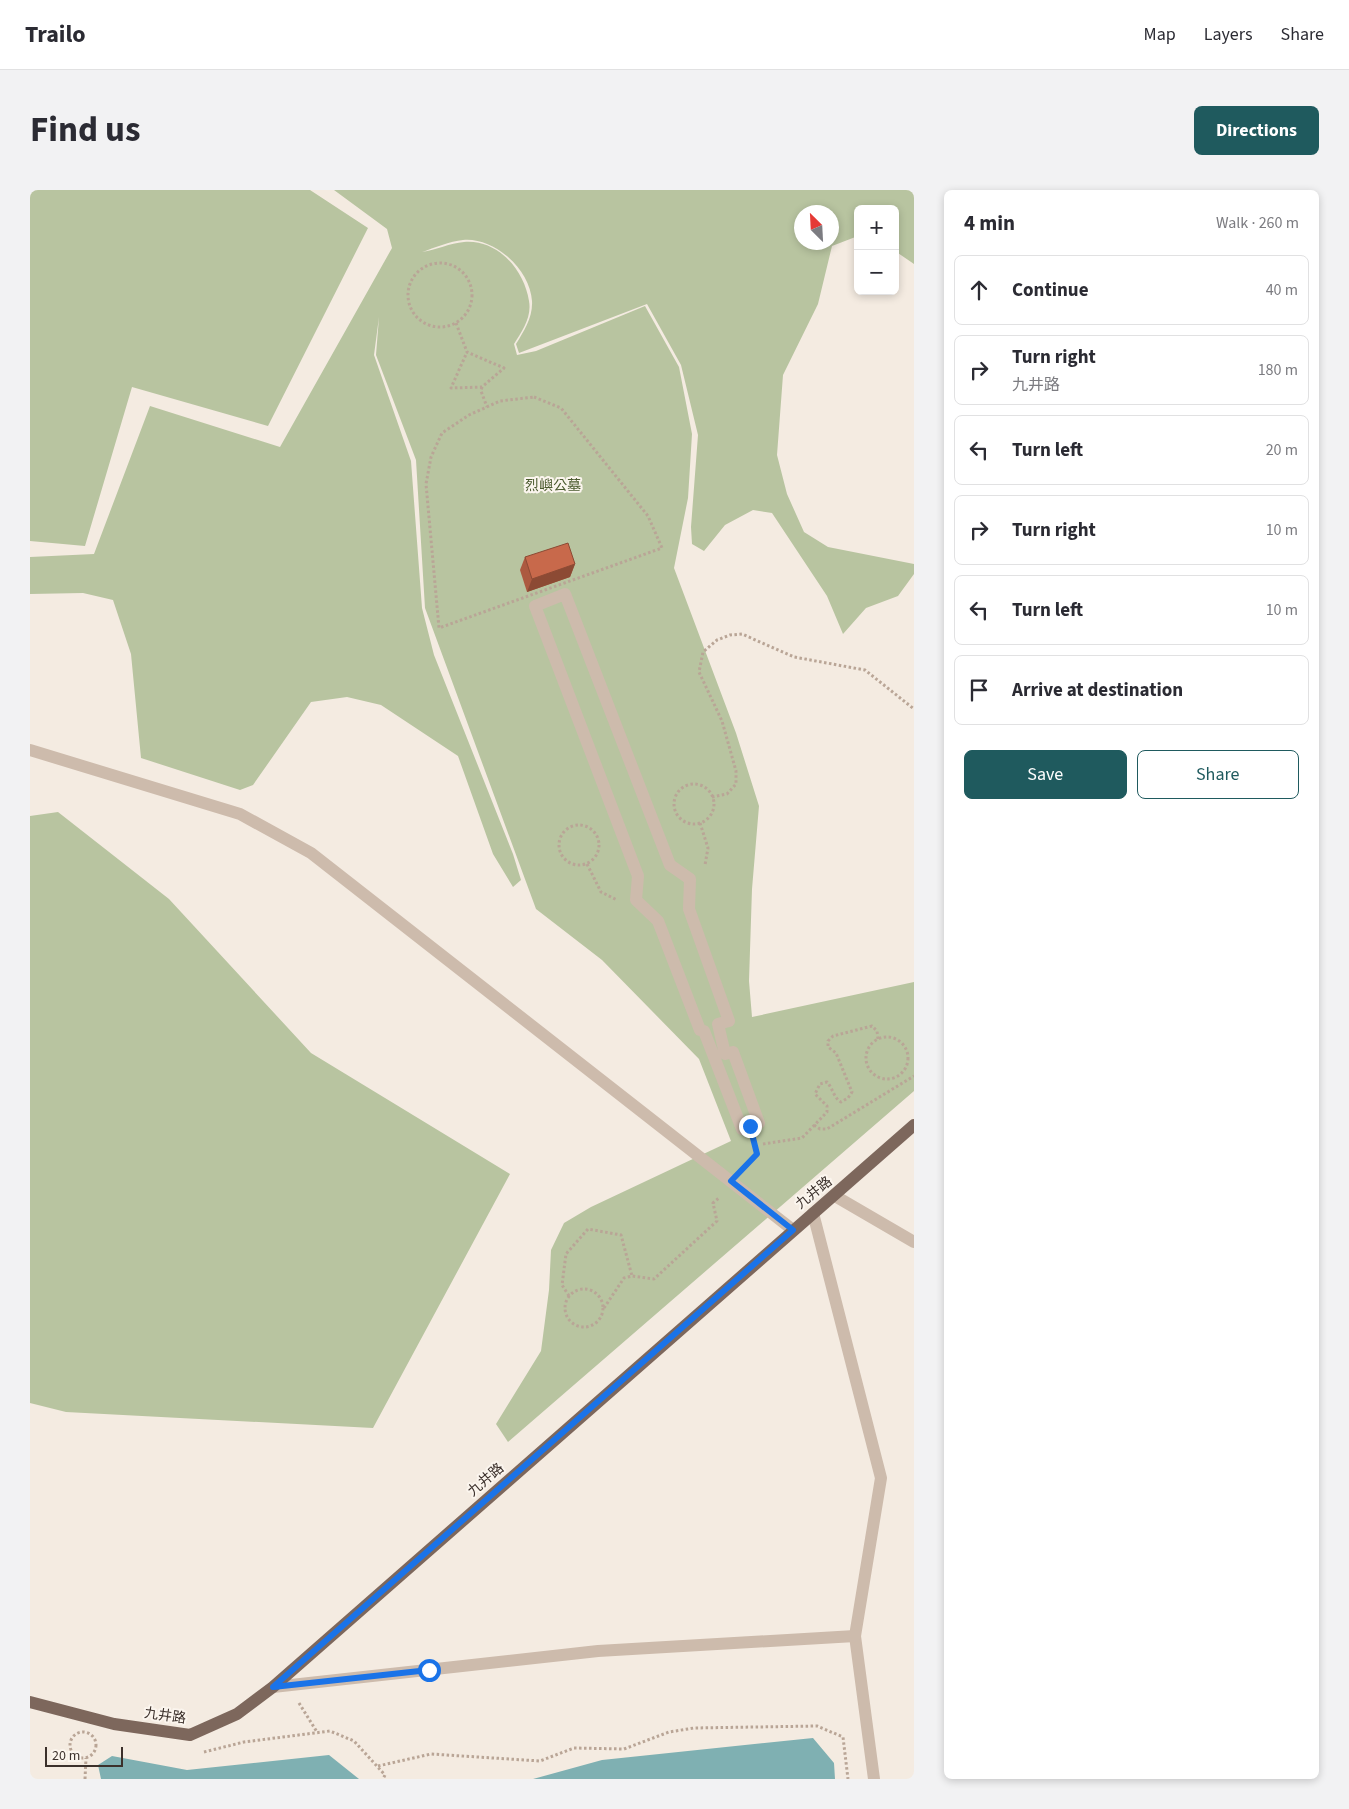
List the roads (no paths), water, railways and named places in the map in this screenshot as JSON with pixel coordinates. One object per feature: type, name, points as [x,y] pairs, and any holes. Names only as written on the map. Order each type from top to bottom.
[{"type":"main road","name":"九井路","points":[[30,1702],[114,1724],[190,1735],[237,1714],[276,1687],[793,1230],[835,1196],[914,1124]]},
{"type":"street","points":[[565,594],[670,865],[690,879],[689,909],[729,1021],[718,1024],[725,1054],[733,1052],[759,1123],[750,1126],[742,1129],[704,1031],[700,1030],[658,921],[636,900],[638,876],[535,606],[565,594]]},
{"type":"street","points":[[30,750],[240,814],[311,853],[793,1230]]},
{"type":"street","points":[[835,1196],[914,1242]]},
{"type":"street","points":[[813,1213],[881,1478],[855,1636],[874,1779]]},
{"type":"street","points":[[276,1687],[598,1651],[855,1636]]},
{"type":"water","points":[[813,1738],[834,1763],[835,1779],[533,1779],[602,1760]]},
{"type":"water","points":[[329,1755],[359,1779],[101,1779],[98,1765],[112,1756],[187,1770]]},
{"type":"park label","name":"烈嶼公墓","points":[[553,486]]}]
